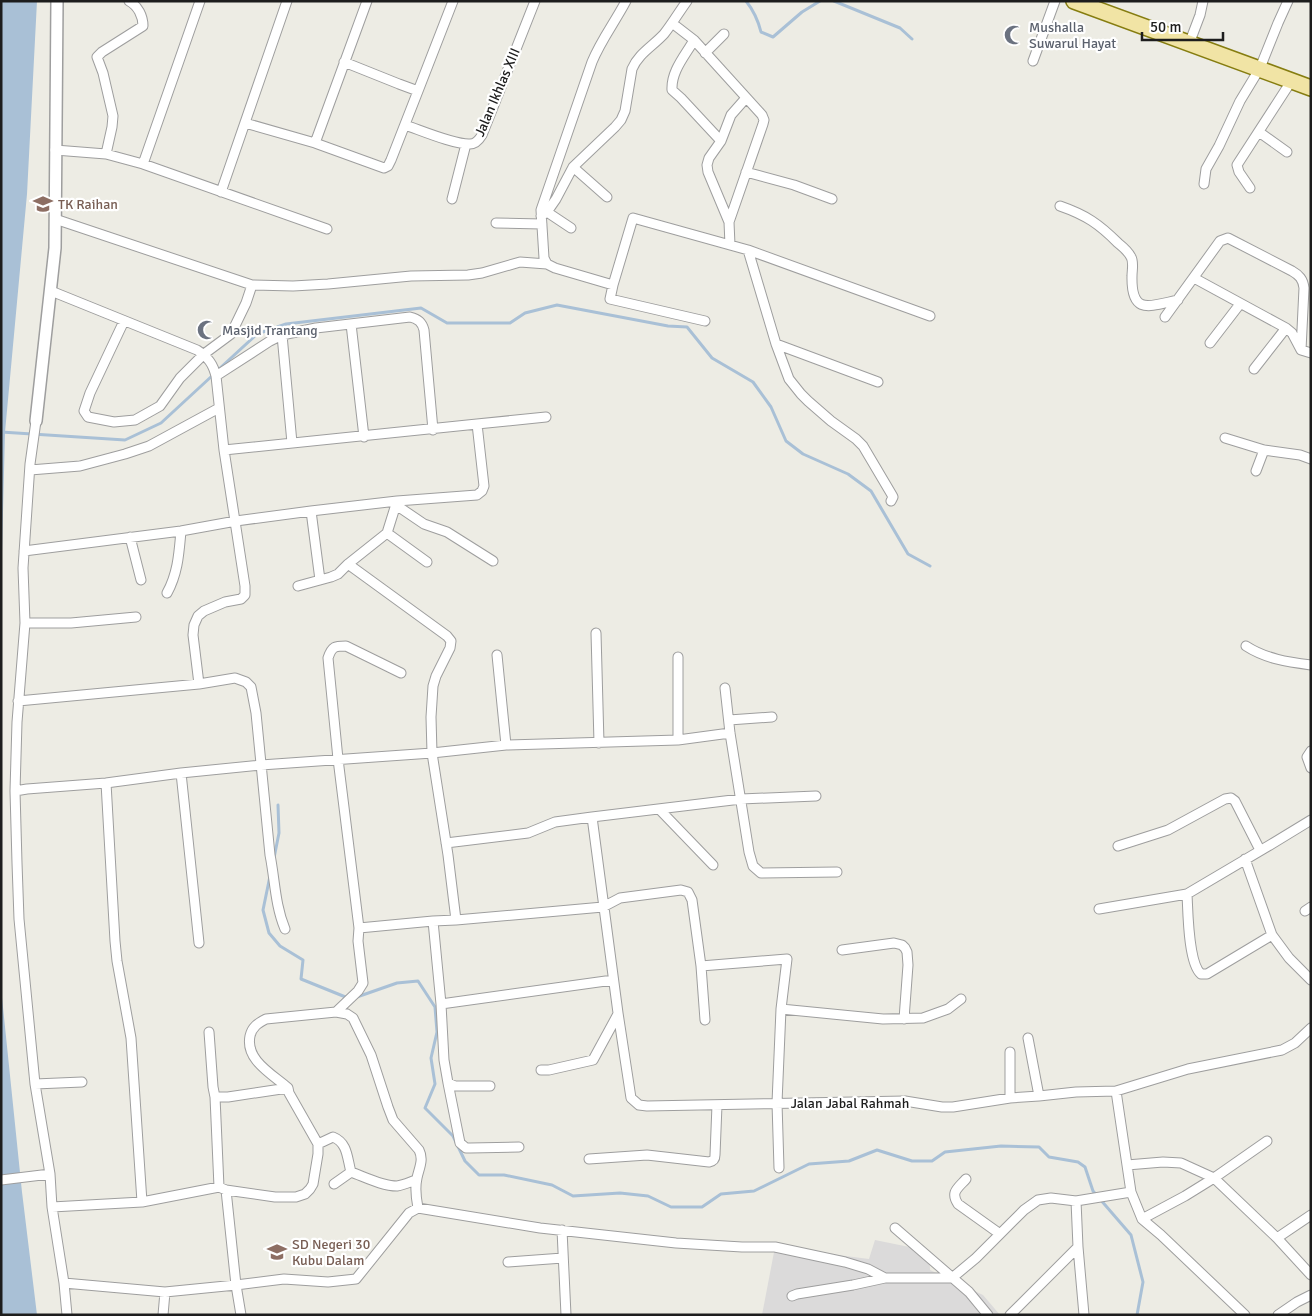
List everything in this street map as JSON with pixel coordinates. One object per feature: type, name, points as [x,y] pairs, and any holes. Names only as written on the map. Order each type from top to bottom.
[{"type":"main road","points":[[1074,1],[1311,88]]},
{"type":"street","points":[[57,1],[55,248],[30,467],[23,568],[25,623],[18,701],[15,791],[19,919],[35,1084],[68,1315]]},
{"type":"street","points":[[106,154],[113,116],[102,69],[97,57],[143,26],[138,10],[129,1]]},
{"type":"street","points":[[142,164],[200,1]]},
{"type":"street","points":[[221,192],[287,1]]},
{"type":"street","points":[[315,144],[367,1]]},
{"type":"street","points":[[246,123],[384,168],[389,164],[453,1]]},
{"type":"street","name":"Jalan Ikhlas XIII","points":[[405,125],[449,140],[466,144],[476,142],[482,135],[535,1]]},
{"type":"street","points":[[547,264],[543,255],[543,217],[540,210],[592,62],[626,1]]},
{"type":"street","points":[[543,217],[556,199],[573,168],[619,123],[625,111],[634,65],[642,54],[663,34],[687,1]]},
{"type":"street","points":[[1033,61],[1055,1]]},
{"type":"street","points":[[1189,44],[1203,1]]},
{"type":"street","points":[[1204,184],[1206,168],[1219,146],[1240,101],[1260,68],[1288,1]]},
{"type":"street","points":[[672,23],[694,40],[762,115],[764,120],[729,222]]},
{"type":"street","points":[[705,53],[724,34]]},
{"type":"street","points":[[694,40],[674,73],[672,90],[721,141]]},
{"type":"street","points":[[344,62],[418,90]]},
{"type":"street","points":[[1250,188],[1239,172],[1237,165],[1292,80]]},
{"type":"street","points":[[730,245],[729,222],[708,168],[709,158],[721,141],[732,113],[746,98]]},
{"type":"street","points":[[1259,132],[1287,152]]},
{"type":"street","points":[[452,199],[466,144]]},
{"type":"street","points":[[55,150],[106,154],[142,164],[327,229]]},
{"type":"street","points":[[573,168],[607,197]]},
{"type":"street","points":[[746,172],[794,185],[832,199]]},
{"type":"street","points":[[1060,206],[1075,211],[1095,222],[1127,251],[1132,260],[1132,295],[1139,303],[1149,306],[1178,300]]},
{"type":"street","points":[[496,224],[543,217],[570,228]]},
{"type":"street","points":[[705,322],[610,299],[633,218],[748,250],[930,316]]},
{"type":"street","points":[[55,219],[252,285],[293,286],[411,276],[468,275],[520,262],[547,264],[554,268],[613,285]]},
{"type":"street","points":[[1165,317],[1220,241],[1228,238],[1300,277],[1303,284],[1301,350]]},
{"type":"street","points":[[748,250],[776,344],[789,379],[800,394],[830,421],[863,446],[892,496],[891,500]]},
{"type":"street","points":[[1194,278],[1286,328],[1292,333],[1301,350],[1311,353]]},
{"type":"street","points":[[124,321],[90,393],[84,411],[88,417],[114,422],[135,420],[160,406],[180,378],[204,354],[231,334],[246,303],[252,285]]},
{"type":"street","points":[[51,291],[197,350],[204,354],[215,372],[245,595],[241,599],[225,602],[204,611],[198,616],[194,625],[194,635],[199,684]]},
{"type":"street","points":[[1210,343],[1240,304]]},
{"type":"street","points":[[215,372],[282,335],[316,328],[415,318],[420,321],[424,330],[434,430]]},
{"type":"street","points":[[351,324],[364,437]]},
{"type":"street","points":[[1254,369],[1286,328]]},
{"type":"street","points":[[282,335],[292,442]]},
{"type":"street","points":[[776,344],[878,382]]},
{"type":"street","points":[[30,467],[80,466],[125,454],[149,446],[220,408]]},
{"type":"street","points":[[224,450],[292,442],[434,430],[546,417]]},
{"type":"street","points":[[24,551],[181,531],[236,521],[311,511],[477,495],[484,486],[477,424]]},
{"type":"street","points":[[1225,438],[1264,450],[1300,455],[1311,459]]},
{"type":"street","points":[[1256,471],[1264,450]]},
{"type":"street","points":[[298,586],[335,576],[341,572],[348,564],[387,533],[397,503]]},
{"type":"street","points":[[397,503],[424,524],[447,532],[493,560]]},
{"type":"street","points":[[311,511],[320,580]]},
{"type":"street","points":[[167,593],[174,582],[181,531]]},
{"type":"street","points":[[387,533],[427,562]]},
{"type":"street","points":[[130,537],[141,580]]},
{"type":"street","points":[[348,564],[447,636],[451,641],[450,648],[433,686],[432,753],[456,920]]},
{"type":"street","points":[[25,623],[71,623],[136,617]]},
{"type":"street","points":[[596,633],[599,743]]},
{"type":"street","points":[[339,1010],[358,991],[363,983],[358,941],[359,928],[338,759],[328,658],[331,650],[337,646],[346,646],[401,673]]},
{"type":"street","points":[[1246,646],[1254,652],[1269,658],[1311,665]]},
{"type":"street","points":[[497,655],[506,745]]},
{"type":"street","points":[[678,657],[678,740]]},
{"type":"street","points":[[18,701],[199,684],[235,678],[246,682],[251,687],[256,713],[276,900],[285,929]]},
{"type":"street","points":[[725,688],[730,732],[753,866],[761,873],[837,872]]},
{"type":"street","points":[[729,720],[772,717]]},
{"type":"street","points":[[15,791],[106,783],[261,765],[432,753],[506,745],[678,740],[730,732]]},
{"type":"street","points":[[1311,751],[1307,758],[1311,768]]},
{"type":"street","points":[[181,773],[198,942]]},
{"type":"street","points":[[106,783],[115,941],[131,1038],[142,1202]]},
{"type":"street","points":[[446,843],[528,833],[556,822],[592,817],[741,799],[816,796]]},
{"type":"street","points":[[1118,846],[1168,830],[1225,799],[1231,798],[1235,801],[1260,850]]},
{"type":"street","points":[[659,809],[713,865]]},
{"type":"street","name":"Jalan Jabal Rahmah","points":[[592,817],[613,980],[631,1098],[639,1105],[905,1101],[953,1107],[1010,1098],[1116,1090],[1188,1069],[1282,1050],[1295,1043],[1311,1028]]},
{"type":"street","points":[[1099,909],[1187,894],[1311,820]]},
{"type":"street","points":[[1245,859],[1272,935],[1289,958],[1311,980]]},
{"type":"street","points":[[359,928],[603,907],[620,898],[681,890],[688,892],[692,900],[701,966],[705,1020]]},
{"type":"street","points":[[1187,894],[1191,948],[1198,971],[1201,974],[1206,974],[1223,965],[1272,935]]},
{"type":"street","points":[[433,921],[446,1077],[460,1143],[470,1148],[518,1147]]},
{"type":"street","points":[[842,950],[894,942],[905,948],[908,965],[904,1019]]},
{"type":"street","points":[[701,966],[787,959],[781,1009],[777,1103],[779,1168]]},
{"type":"street","points":[[441,1004],[613,980]]},
{"type":"street","points":[[781,1009],[883,1019],[923,1018],[948,1009],[961,999]]},
{"type":"street","points":[[52,1207],[142,1202],[222,1189],[275,1197],[296,1197],[305,1194],[313,1184],[318,1144],[288,1088],[256,1061],[251,1053],[249,1042],[251,1030],[258,1022],[266,1019],[339,1010],[353,1018],[371,1055],[393,1120],[421,1154],[422,1160],[416,1180],[418,1208]]},
{"type":"street","points":[[541,1070],[549,1070],[593,1060],[618,1013]]},
{"type":"street","points":[[208,1032],[222,1189],[241,1315]]},
{"type":"street","points":[[1028,1038],[1040,1096]]},
{"type":"street","points":[[1010,1052],[1010,1098]]},
{"type":"street","points":[[35,1084],[82,1082]]},
{"type":"street","points":[[448,1083],[455,1086],[490,1086]]},
{"type":"street","points":[[215,1097],[288,1088]]},
{"type":"street","points":[[1116,1090],[1131,1192],[1142,1219],[1245,1315]]},
{"type":"street","points":[[589,1159],[647,1155],[712,1161],[715,1158],[717,1105]]},
{"type":"street","points":[[318,1144],[333,1137],[340,1140],[345,1147],[351,1172]]},
{"type":"street","points":[[1142,1219],[1214,1178],[1267,1141]]},
{"type":"street","points":[[1126,1165],[1163,1162],[1181,1163],[1214,1178],[1278,1238],[1311,1275]]},
{"type":"street","points":[[351,1172],[368,1179],[396,1186],[416,1180]]},
{"type":"street","points":[[334,1184],[351,1172]]},
{"type":"street","points":[[1,1180],[49,1174]]},
{"type":"street","points":[[966,1179],[955,1192],[956,1201],[1000,1234]]},
{"type":"street","points":[[792,1296],[885,1278],[952,1278],[960,1273],[1024,1210],[1038,1200],[1051,1198],[1076,1201],[1131,1192]]},
{"type":"street","points":[[1076,1201],[1084,1315]]},
{"type":"street","points":[[64,1283],[165,1292],[284,1278],[328,1282],[356,1279],[409,1213],[418,1208],[540,1228],[676,1243],[775,1247],[845,1262],[868,1269],[885,1278]]},
{"type":"street","points":[[1278,1238],[1311,1215]]},
{"type":"street","points":[[895,1228],[968,1292],[988,1315]]},
{"type":"street","points":[[562,1230],[566,1315]]},
{"type":"street","points":[[1010,1315],[1078,1247]]},
{"type":"street","points":[[508,1262],[563,1258]]},
{"type":"street","points":[[163,1315],[165,1292]]},
{"type":"street","points":[[1278,1315],[1311,1295]]},
{"type":"shaded area","points":[[875,1240],[929,1251],[930,1270],[983,1295],[1000,1315],[762,1315],[775,1247],[869,1259]]},
{"type":"water","points":[[1,1],[37,1],[27,194],[5,432],[1,592]]},
{"type":"water","points":[[1,988],[22,1192],[37,1315],[1,1315]]},
{"type":"waterway","points":[[746,1],[759,24],[761,32],[773,37],[802,12],[820,1]]},
{"type":"waterway","points":[[834,1],[900,28],[912,39]]},
{"type":"waterway","points":[[219,369],[257,334],[286,324],[421,308],[447,323],[510,323],[525,313],[557,305],[668,326],[687,327],[712,358],[753,382],[771,407],[786,441],[803,454],[848,474],[871,491],[908,554],[930,566]]},
{"type":"waterway","points":[[1,432],[125,440],[161,423],[213,375]]},
{"type":"waterway","points":[[274,858],[279,833],[278,805]]},
{"type":"waterway","points":[[270,876],[263,910],[269,933],[280,946],[303,960],[301,979],[348,998]]},
{"type":"waterway","points":[[354,998],[397,983],[418,981],[435,1007],[437,1032],[431,1058],[435,1084],[425,1108],[453,1136],[465,1161],[479,1175],[504,1175],[552,1185],[573,1196],[620,1193],[648,1196],[671,1207],[702,1207],[721,1194],[754,1191],[809,1164],[849,1161],[877,1150],[912,1161],[932,1161],[945,1152],[1001,1146],[1039,1147],[1049,1157],[1078,1162],[1085,1167],[1093,1191],[1131,1235],[1143,1282],[1137,1315]]},
{"type":"place","name":"Mushalla Suwarul Hayat","points":[[1014,35]]},
{"type":"place","name":"TK Raihan","points":[[43,204]]},
{"type":"place","name":"Masjid Trantang","points":[[207,330]]},
{"type":"place","name":"SD Negeri 30 Kubu Dalam","points":[[277,1252]]}]
